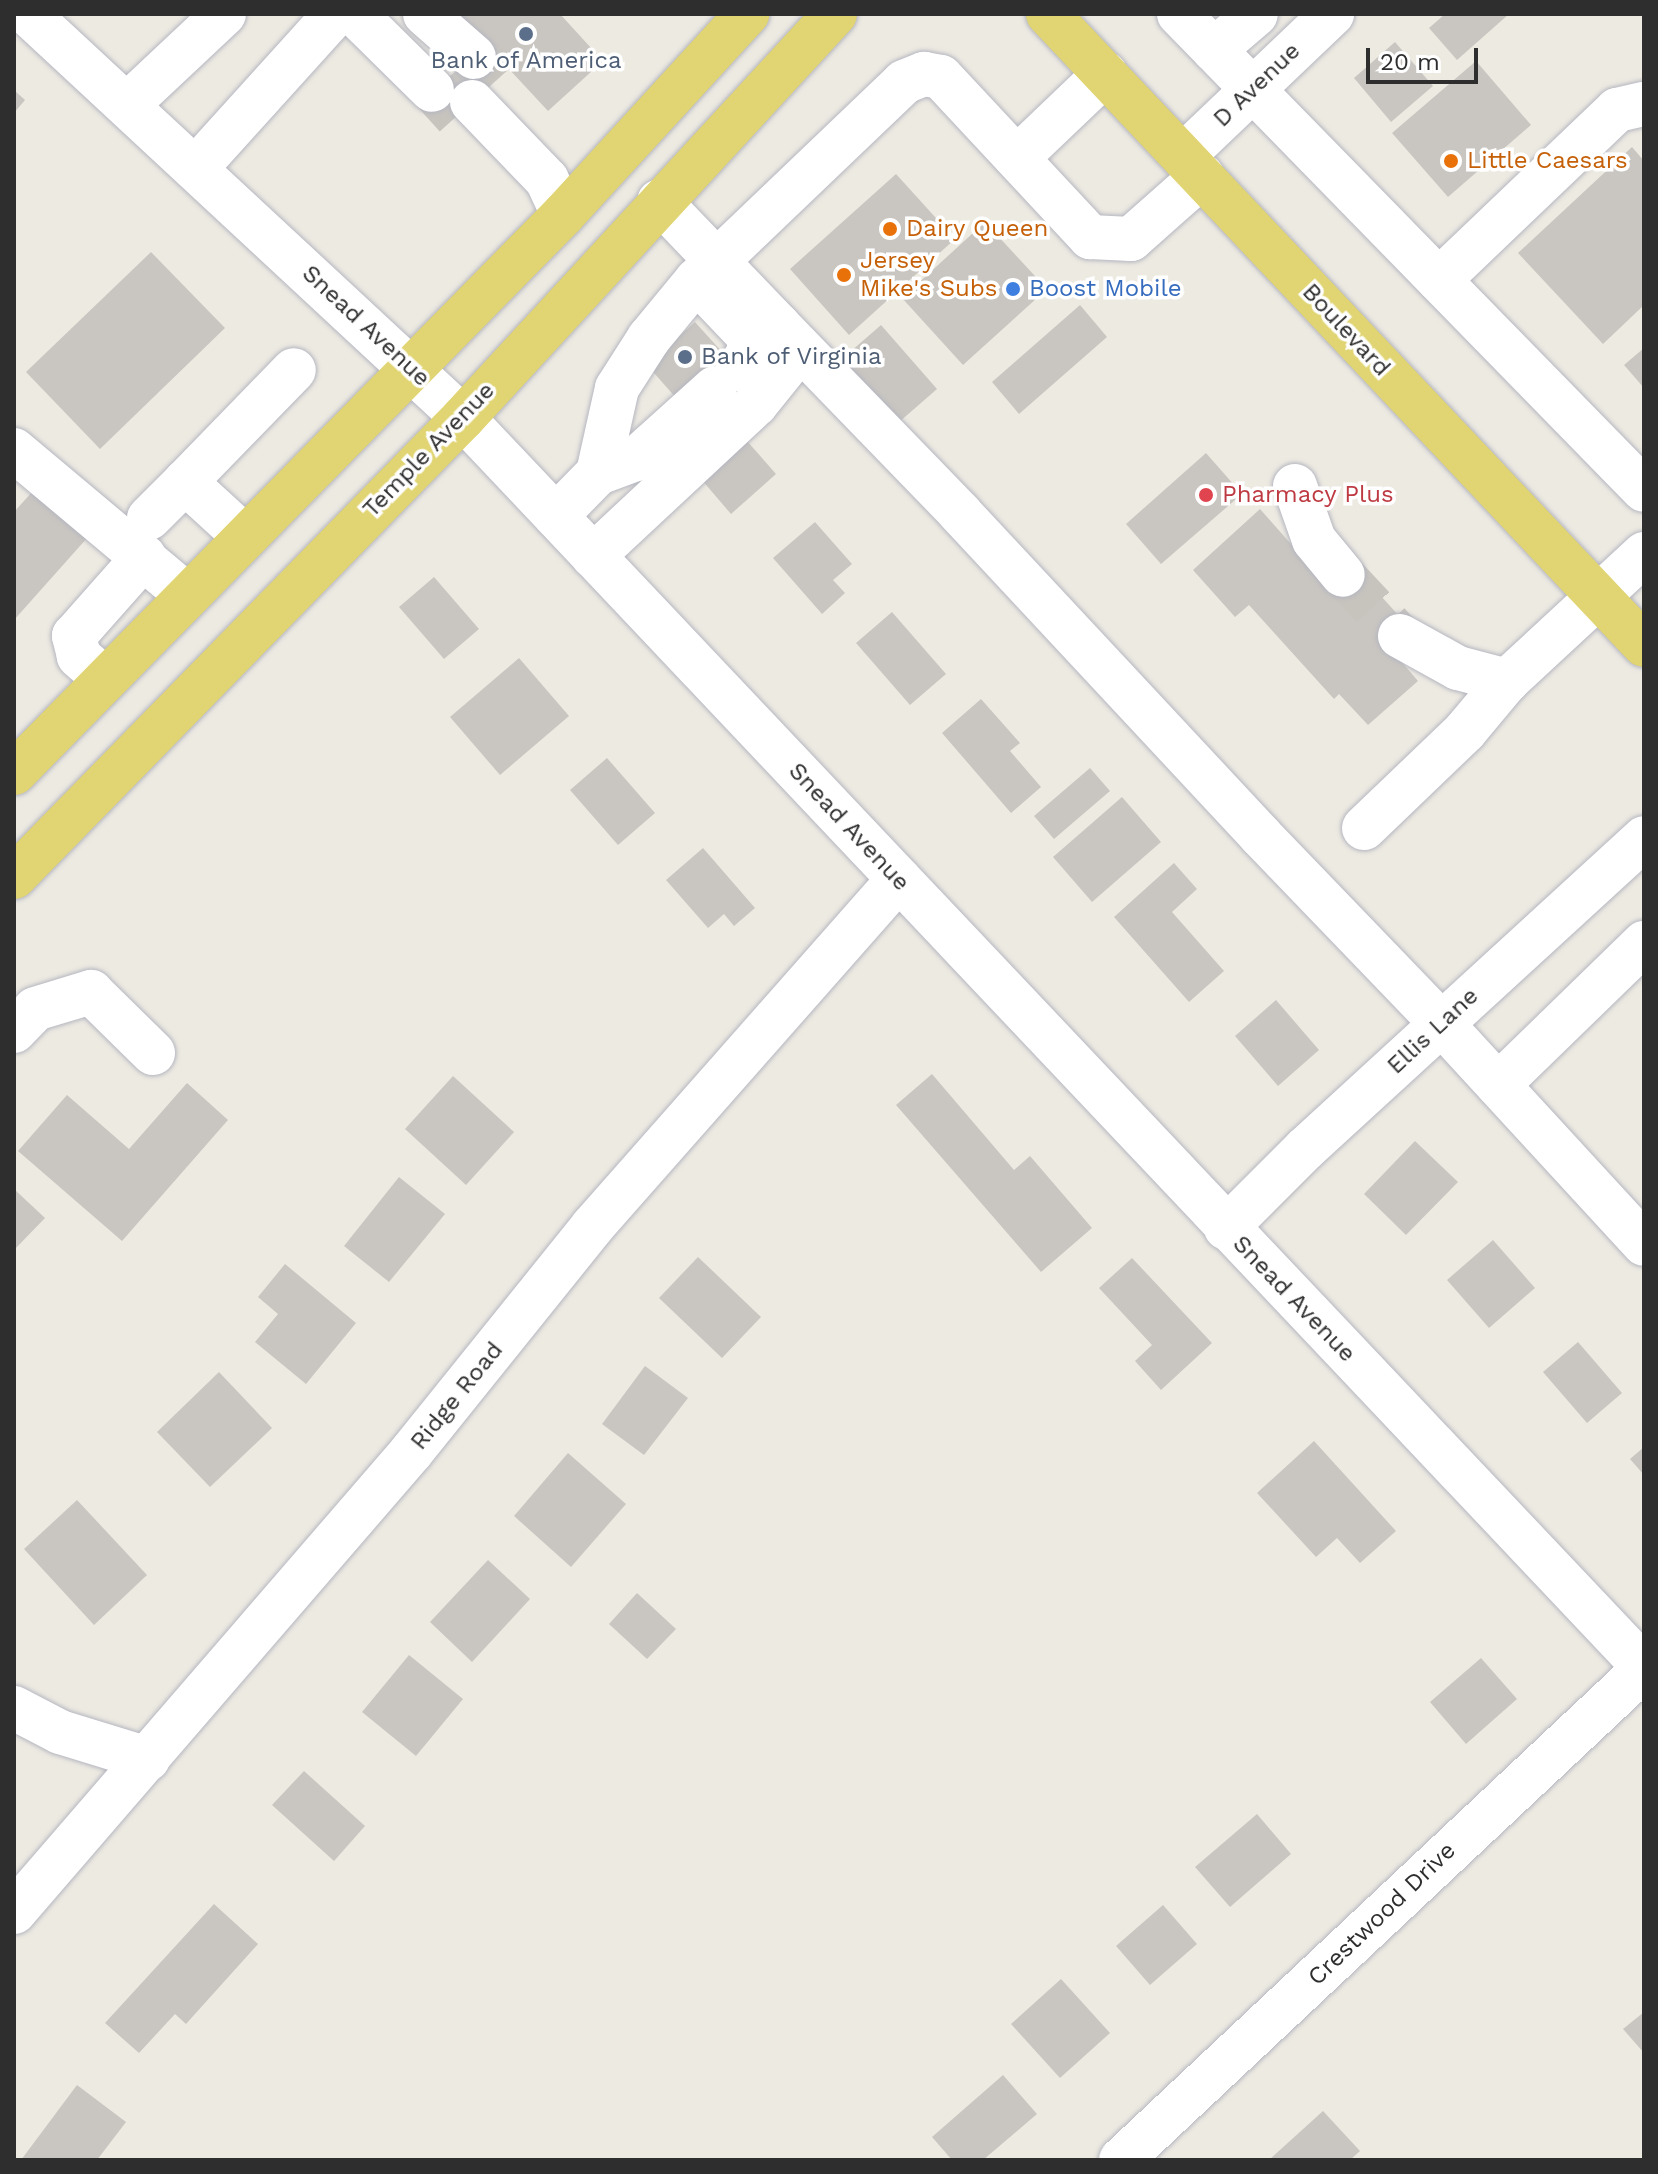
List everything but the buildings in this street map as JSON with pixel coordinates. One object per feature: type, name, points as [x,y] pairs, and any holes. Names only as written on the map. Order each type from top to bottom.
[{"type":"main road","points":[[14,773],[411,366],[565,196],[747,14]]},
{"type":"main road","name":"Temple Avenue","points":[[14,877],[463,418],[659,201],[835,14]]},
{"type":"main road","name":"Boulevard","points":[[1048,14],[1644,645]]},
{"type":"street","name":"Snead Avenue","points":[[28,14],[411,366],[463,418],[1644,1668]]},
{"type":"street","points":[[127,105],[224,14]]},
{"type":"street","points":[[196,168],[335,14]]},
{"type":"street","points":[[355,14],[462,88]]},
{"type":"street","points":[[369,14],[559,167],[565,196]]},
{"type":"street","points":[[425,14],[462,88]]},
{"type":"street","points":[[1179,14],[1644,490]]},
{"type":"street","points":[[1214,50],[1256,14]]},
{"type":"street","name":"D Avenue","points":[[598,473],[617,388],[649,338],[706,272],[904,82],[924,74],[941,77],[1090,237],[1131,239],[1253,89],[1332,14]]},
{"type":"street","points":[[1017,158],[1105,74]]},
{"type":"street","points":[[1439,280],[1617,110],[1644,104]]},
{"type":"street","points":[[556,516],[598,473],[636,459],[726,378],[750,346],[747,334],[659,201]]},
{"type":"street","points":[[706,272],[779,326],[960,513],[1292,869],[1441,1023],[1644,1244]]},
{"type":"street","points":[[593,556],[756,404],[789,363],[779,326]]},
{"type":"street","points":[[105,679],[79,656],[74,636],[185,482],[294,370]]},
{"type":"street","points":[[14,450],[146,537],[187,595]]},
{"type":"street","points":[[185,482],[244,536]]},
{"type":"street","points":[[1295,486],[1314,540],[1343,575]]},
{"type":"street","points":[[1364,828],[1465,731],[1507,681],[1644,554]]},
{"type":"street","points":[[1400,636],[1458,668],[1507,681]]},
{"type":"street","name":"Ellis Lane","points":[[1226,1228],[1441,1023],[1644,838]]},
{"type":"street","name":"Ridge Road","points":[[14,1912],[412,1451],[592,1227],[899,879]]},
{"type":"street","points":[[1498,1085],[1644,943]]},
{"type":"street","points":[[14,1031],[35,1009],[91,992],[153,1053]]},
{"type":"street","name":"Crestwood Drive","points":[[1121,2160],[1644,1668]]},
{"type":"street","points":[[14,1708],[60,1732],[148,1759]]},
{"type":"tunnel","points":[[474,57],[494,81]]},
{"type":"tunnel","points":[[432,90],[456,117]]},
{"type":"tunnel","points":[[1343,575],[1400,636]]},
{"type":"place","name":"Bank of America","points":[[526,34]]},
{"type":"place","name":"Little Caesars","points":[[1451,161]]},
{"type":"place","name":"Dairy Queen","points":[[890,229]]},
{"type":"place","name":"Jersey Mike's Subs","points":[[844,275]]},
{"type":"place","name":"Boost Mobile","points":[[1013,289]]},
{"type":"place","name":"Bank of Virginia","points":[[685,357]]},
{"type":"place","name":"Pharmacy Plus","points":[[1206,495]]}]
